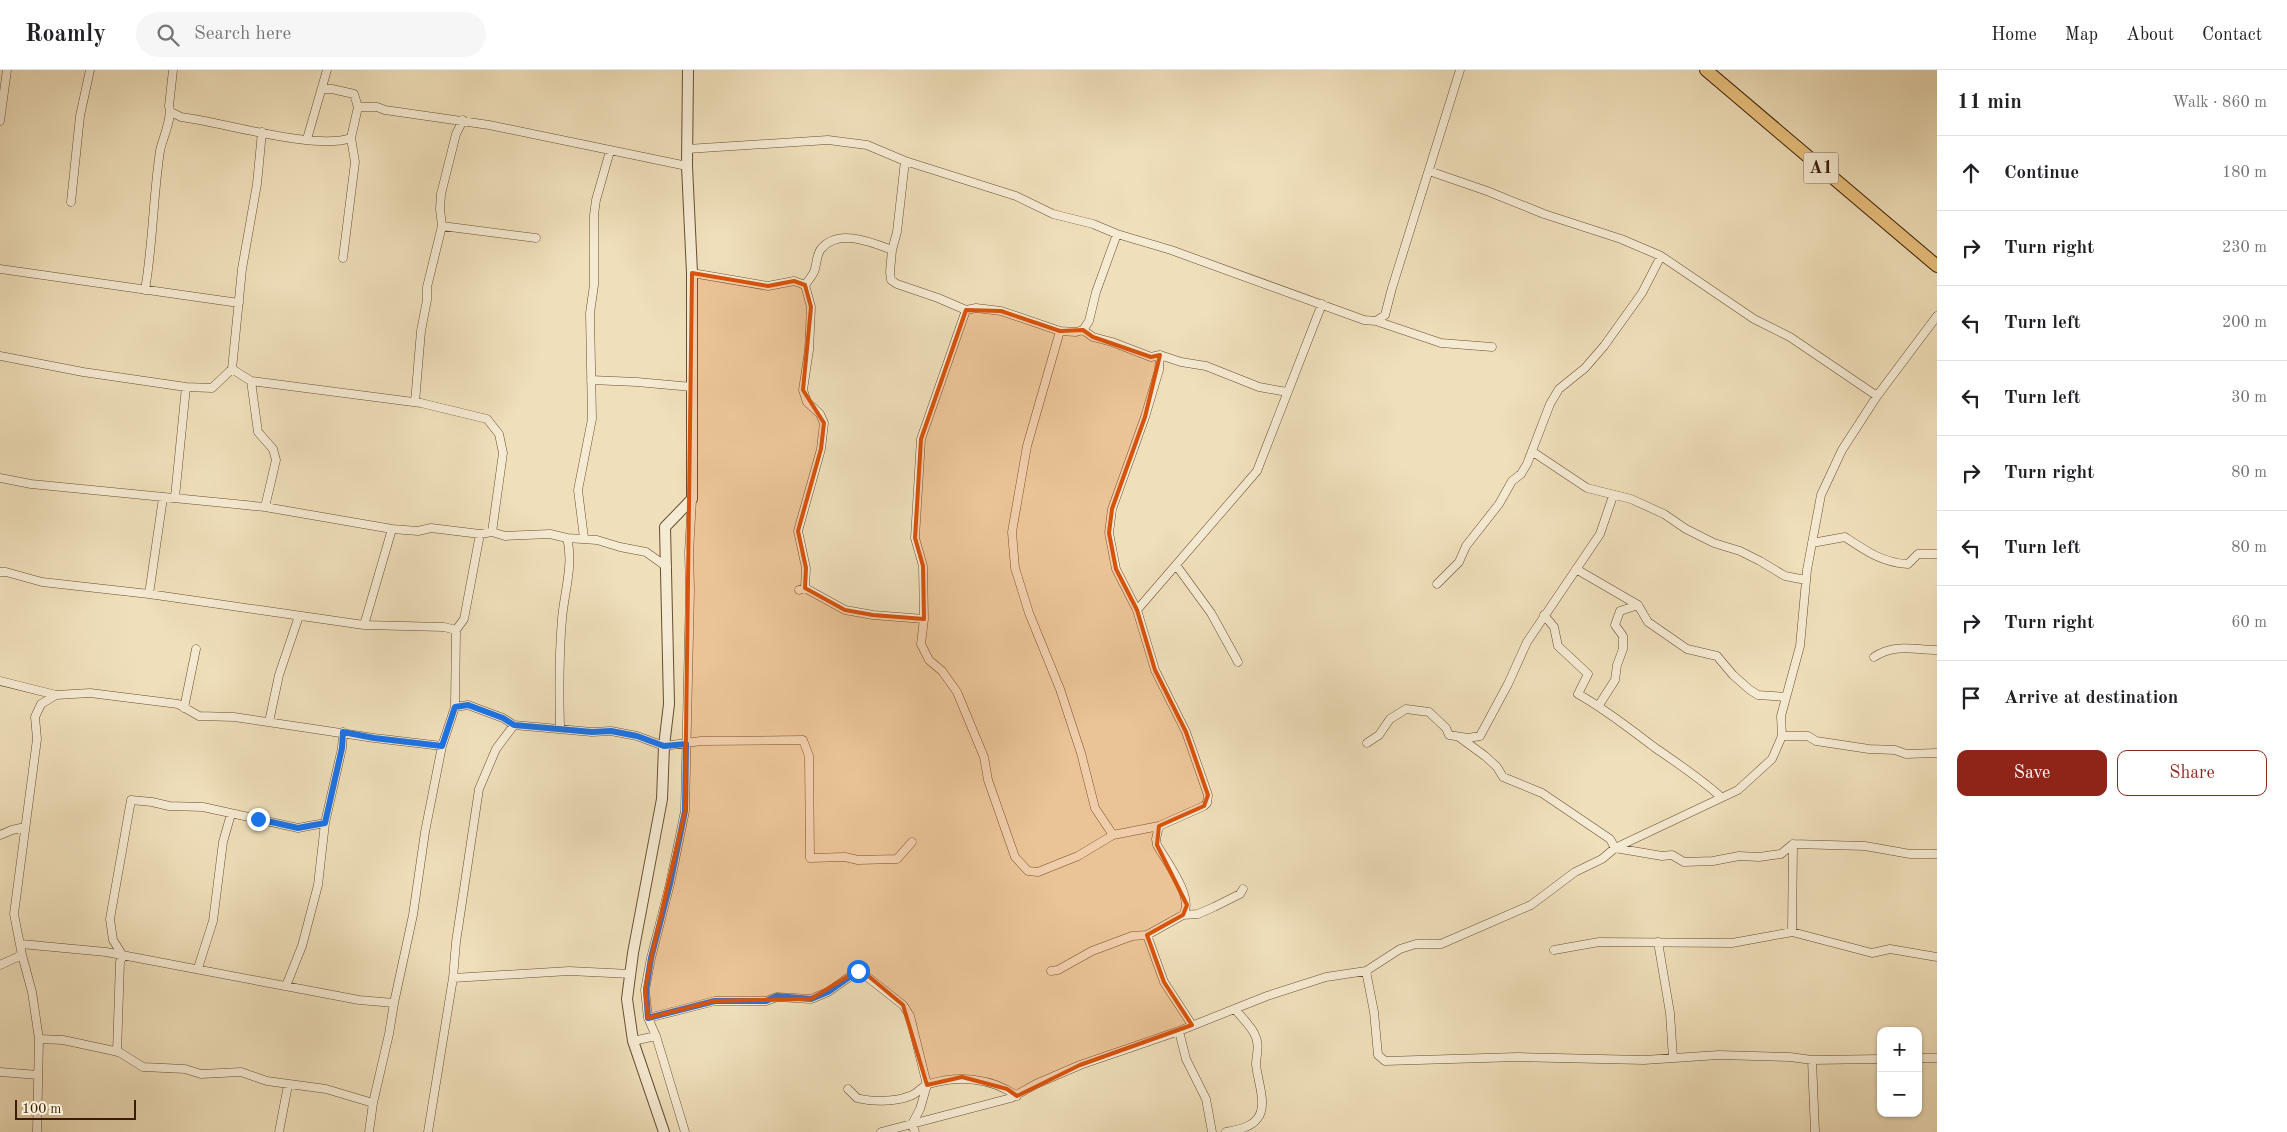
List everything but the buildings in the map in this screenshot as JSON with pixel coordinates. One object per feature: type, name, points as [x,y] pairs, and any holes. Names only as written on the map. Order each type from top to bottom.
[{"type":"highway","name":"A1","points":[[1706,70],[1937,266]]},
{"type":"street","points":[[0,121],[6,70]]},
{"type":"street","points":[[71,202],[80,116],[90,70]]},
{"type":"street","points":[[145,290],[150,265],[157,169],[162,139],[171,112],[169,106],[173,70]]},
{"type":"street","points":[[307,139],[328,70]]},
{"type":"street","points":[[685,1132],[656,1036],[648,1018],[646,990],[685,811],[690,590],[689,553],[692,499],[692,273],[686,166],[688,70]]},
{"type":"street","points":[[1376,321],[1385,315],[1460,70]]},
{"type":"street","points":[[322,89],[332,89],[354,94],[358,107],[351,138],[355,162],[343,258]]},
{"type":"street","points":[[358,107],[377,106],[385,110],[463,120],[610,152],[686,166]]},
{"type":"street","points":[[171,112],[181,117],[307,139],[341,142],[351,138]]},
{"type":"street","points":[[416,402],[420,331],[427,287],[442,226],[440,209],[444,178],[456,134],[463,120]]},
{"type":"street","points":[[0,356],[83,372],[186,387],[212,388],[232,369],[242,269],[257,184],[262,132]]},
{"type":"street","points":[[687,150],[828,140],[867,145],[905,161],[1005,193],[1053,214],[1093,224],[1117,234],[1172,250],[1364,320],[1376,321],[1441,343],[1492,347]]},
{"type":"street","points":[[584,538],[578,490],[592,418],[590,314],[594,285],[594,215],[596,200],[610,152]]},
{"type":"street","points":[[905,161],[897,232],[892,250],[891,280],[966,310],[976,308],[1001,312],[1060,331],[1076,332],[1083,330],[1088,321],[1117,234]]},
{"type":"street","points":[[1429,171],[1487,190],[1544,214],[1621,239],[1662,256],[1754,319],[1790,337],[1877,396]]},
{"type":"street","points":[[442,226],[536,238]]},
{"type":"street","points":[[805,285],[814,273],[820,250],[829,242],[845,238],[864,240],[892,250]]},
{"type":"street","points":[[1437,584],[1459,562],[1466,546],[1500,504],[1512,481],[1521,474],[1533,452],[1550,404],[1559,389],[1585,368],[1604,346],[1632,308],[1662,256]]},
{"type":"street","points":[[0,270],[239,303]]},
{"type":"street","points":[[692,273],[768,286],[794,281],[805,285]]},
{"type":"street","points":[[805,285],[811,308],[809,350],[803,390],[807,402],[820,414],[824,423],[821,449],[798,531],[806,568],[802,589],[845,610],[873,615],[924,619]]},
{"type":"street","points":[[1137,610],[1257,471],[1322,304]]},
{"type":"street","points":[[966,310],[921,439],[915,538],[923,566],[924,619],[921,644],[929,660],[952,682],[984,756],[994,797],[1019,863],[1028,871],[1038,872],[1078,856],[1113,835],[1160,826],[1208,803],[1208,794],[1186,732],[1155,670],[1137,610],[1116,569],[1109,533],[1112,509],[1145,417],[1159,370],[1160,355]]},
{"type":"street","points":[[881,1132],[914,1128],[1017,1096],[1036,1084],[1080,1065],[1179,1031],[1268,996],[1326,977],[1366,971],[1400,949],[1416,944],[1441,944],[1531,904],[1575,872],[1602,859],[1615,848],[1738,790],[1756,776],[1772,759],[1782,736],[1781,716],[1800,646],[1806,580],[1821,495],[1842,450],[1877,396],[1937,316]]},
{"type":"street","points":[[1083,330],[1093,337],[1151,357],[1160,355],[1223,371],[1259,387],[1287,392]]},
{"type":"street","points":[[1060,331],[1027,446],[1012,532],[1015,568],[1029,613],[1060,689],[1081,753],[1095,808],[1113,835]]},
{"type":"street","points":[[232,369],[251,381],[416,402],[487,419],[499,434],[503,453],[492,532]]},
{"type":"street","points":[[591,380],[692,387]]},
{"type":"street","points":[[251,381],[258,432],[273,449],[276,460],[265,507]]},
{"type":"street","points":[[175,497],[186,387]]},
{"type":"street","points":[[1533,452],[1587,488],[1631,499],[1664,514],[1686,529],[1714,543],[1740,551],[1785,576],[1806,580]]},
{"type":"street","points":[[0,478],[31,484],[265,507],[418,532],[431,528],[480,534],[492,532],[505,536],[550,534],[567,538],[584,538],[646,552],[667,566]]},
{"type":"street","points":[[1367,743],[1379,735],[1390,719],[1400,712],[1410,709],[1418,712],[1429,712],[1446,728],[1449,735],[1459,737],[1480,736],[1508,684],[1527,642],[1600,534],[1613,496]]},
{"type":"street","points":[[149,594],[163,498]]},
{"type":"street","points":[[664,1132],[633,1042],[627,999],[662,799],[664,746],[669,704],[666,626],[666,527],[692,499]]},
{"type":"street","points":[[364,625],[392,529]]},
{"type":"street","points":[[369,1132],[372,1103],[389,1034],[413,915],[425,832],[442,746],[455,707],[456,630],[464,620],[480,534]]},
{"type":"street","points":[[1812,542],[1845,537],[1871,554],[1896,564],[1908,564],[1918,554],[1937,554]]},
{"type":"street","points":[[560,728],[562,619],[569,570],[567,538]]},
{"type":"street","points":[[1176,565],[1211,613],[1238,662]]},
{"type":"street","points":[[1576,570],[1638,605],[1648,622],[1687,649],[1717,656],[1733,675],[1758,695],[1786,697]]},
{"type":"street","points":[[0,572],[42,582],[149,594],[364,625],[444,627],[456,630]]},
{"type":"street","points":[[1599,705],[1615,680],[1617,664],[1623,650],[1623,636],[1615,625],[1620,611],[1638,605]]},
{"type":"street","points":[[269,722],[279,675],[299,616]]},
{"type":"street","points":[[1544,616],[1554,627],[1558,646],[1588,674],[1578,694],[1599,705],[1690,771],[1721,798]]},
{"type":"street","points":[[184,708],[196,649]]},
{"type":"street","points":[[1874,657],[1885,649],[1937,650]]},
{"type":"street","points":[[0,681],[56,695],[90,692],[120,695],[178,704],[199,716],[234,717],[442,746]]},
{"type":"street","points":[[37,1132],[39,1039],[32,992],[14,914],[26,828],[33,754],[37,739],[35,717],[41,704],[56,695]]},
{"type":"street","points":[[455,707],[468,705],[503,718],[514,725],[592,732],[611,731],[637,736],[664,746],[701,741],[804,741],[809,756],[810,858],[897,859],[912,842]]},
{"type":"street","points":[[428,1132],[453,978],[456,942],[479,789],[496,749],[514,725]]},
{"type":"street","points":[[286,986],[302,946],[318,885],[325,823],[342,748],[343,732]]},
{"type":"street","points":[[1782,736],[1808,736],[1816,741],[1869,750],[1896,750],[1906,754],[1937,752]]},
{"type":"street","points":[[1459,737],[1485,756],[1497,767],[1503,777],[1542,793],[1610,839],[1615,848]]},
{"type":"street","points":[[124,956],[113,940],[110,918],[131,800],[169,806],[204,807],[298,828],[325,823]]},
{"type":"street","points":[[198,968],[213,921],[223,842],[230,814]]},
{"type":"street","points":[[1051,971],[1058,970],[1092,951],[1132,936],[1147,935],[1182,915],[1186,910],[1186,900],[1157,845],[1156,839],[1160,826]]},
{"type":"street","points":[[0,835],[12,830],[26,828]]},
{"type":"street","points":[[1615,848],[1662,856],[1672,855],[1684,862],[1781,854],[1793,844],[1866,846],[1910,854],[1937,854]]},
{"type":"street","points":[[1792,932],[1793,844]]},
{"type":"street","points":[[1182,915],[1198,914],[1240,894],[1243,889]]},
{"type":"street","points":[[1554,950],[1599,942],[1732,943],[1792,932],[1872,952],[1890,949],[1937,957]]},
{"type":"street","points":[[1147,935],[1164,982],[1192,1026]]},
{"type":"street","points":[[106,952],[113,940]]},
{"type":"street","points":[[1658,942],[1670,1013],[1673,1058]]},
{"type":"street","points":[[21,944],[106,952],[359,1000],[394,1002]]},
{"type":"street","points":[[0,965],[22,955]]},
{"type":"street","points":[[117,1052],[120,962],[124,956]]},
{"type":"street","points":[[453,978],[569,971],[631,974]]},
{"type":"street","points":[[648,1018],[715,1001],[766,1001],[782,996],[811,999],[828,992],[858,971],[862,972],[876,985],[892,995],[906,1010],[912,1026],[927,1085],[914,1128]]},
{"type":"street","points":[[1366,971],[1374,1012],[1378,1055],[1385,1060],[1518,1057],[1644,1060],[1719,1055],[1790,1056],[1812,1060],[1877,1059]]},
{"type":"street","points":[[1226,1132],[1253,1123],[1260,1115],[1261,1110],[1262,1091],[1256,1063],[1258,1043],[1254,1032],[1235,1009]]},
{"type":"street","points":[[1179,1031],[1186,1059],[1206,1100],[1212,1132]]},
{"type":"street","points":[[633,1042],[656,1036]]},
{"type":"street","points":[[39,1039],[63,1040],[117,1052],[143,1067],[185,1070],[201,1074],[241,1072],[267,1081],[326,1089],[372,1103]]},
{"type":"street","points":[[1922,1058],[1937,1058]]},
{"type":"street","points":[[1812,1060],[1815,1132]]},
{"type":"street","points":[[0,1072],[38,1075]]},
{"type":"street","points":[[848,1089],[857,1098],[891,1100],[911,1096],[927,1085],[962,1077],[1007,1088],[1017,1096]]},
{"type":"street","points":[[279,1132],[288,1085]]},
{"type":"highlighted area","points":[[692,273],[768,286],[794,281],[805,285],[811,307],[803,390],[824,423],[821,449],[798,531],[806,568],[805,588],[845,610],[873,615],[924,619],[923,566],[915,538],[921,439],[966,310],[1001,311],[1060,331],[1083,330],[1093,337],[1151,357],[1160,355],[1145,417],[1112,509],[1109,533],[1116,569],[1137,610],[1155,670],[1186,732],[1208,795],[1204,806],[1159,826],[1157,845],[1187,905],[1183,915],[1147,935],[1164,982],[1192,1025],[1080,1065],[1017,1096],[1007,1089],[962,1077],[927,1085],[903,1005],[860,969],[811,999],[715,1001],[648,1018],[645,990],[685,811]]},
{"type":"route","points":[[258,819],[298,828],[325,823],[330,794],[342,748],[343,732],[374,738],[442,746],[455,707],[468,705],[503,718],[514,725],[592,732],[611,731],[637,736],[664,746],[686,744],[685,811],[670,884],[651,958],[646,990],[648,1018],[715,1001],[766,1001],[777,996],[811,999],[828,992],[858,971]]}]
